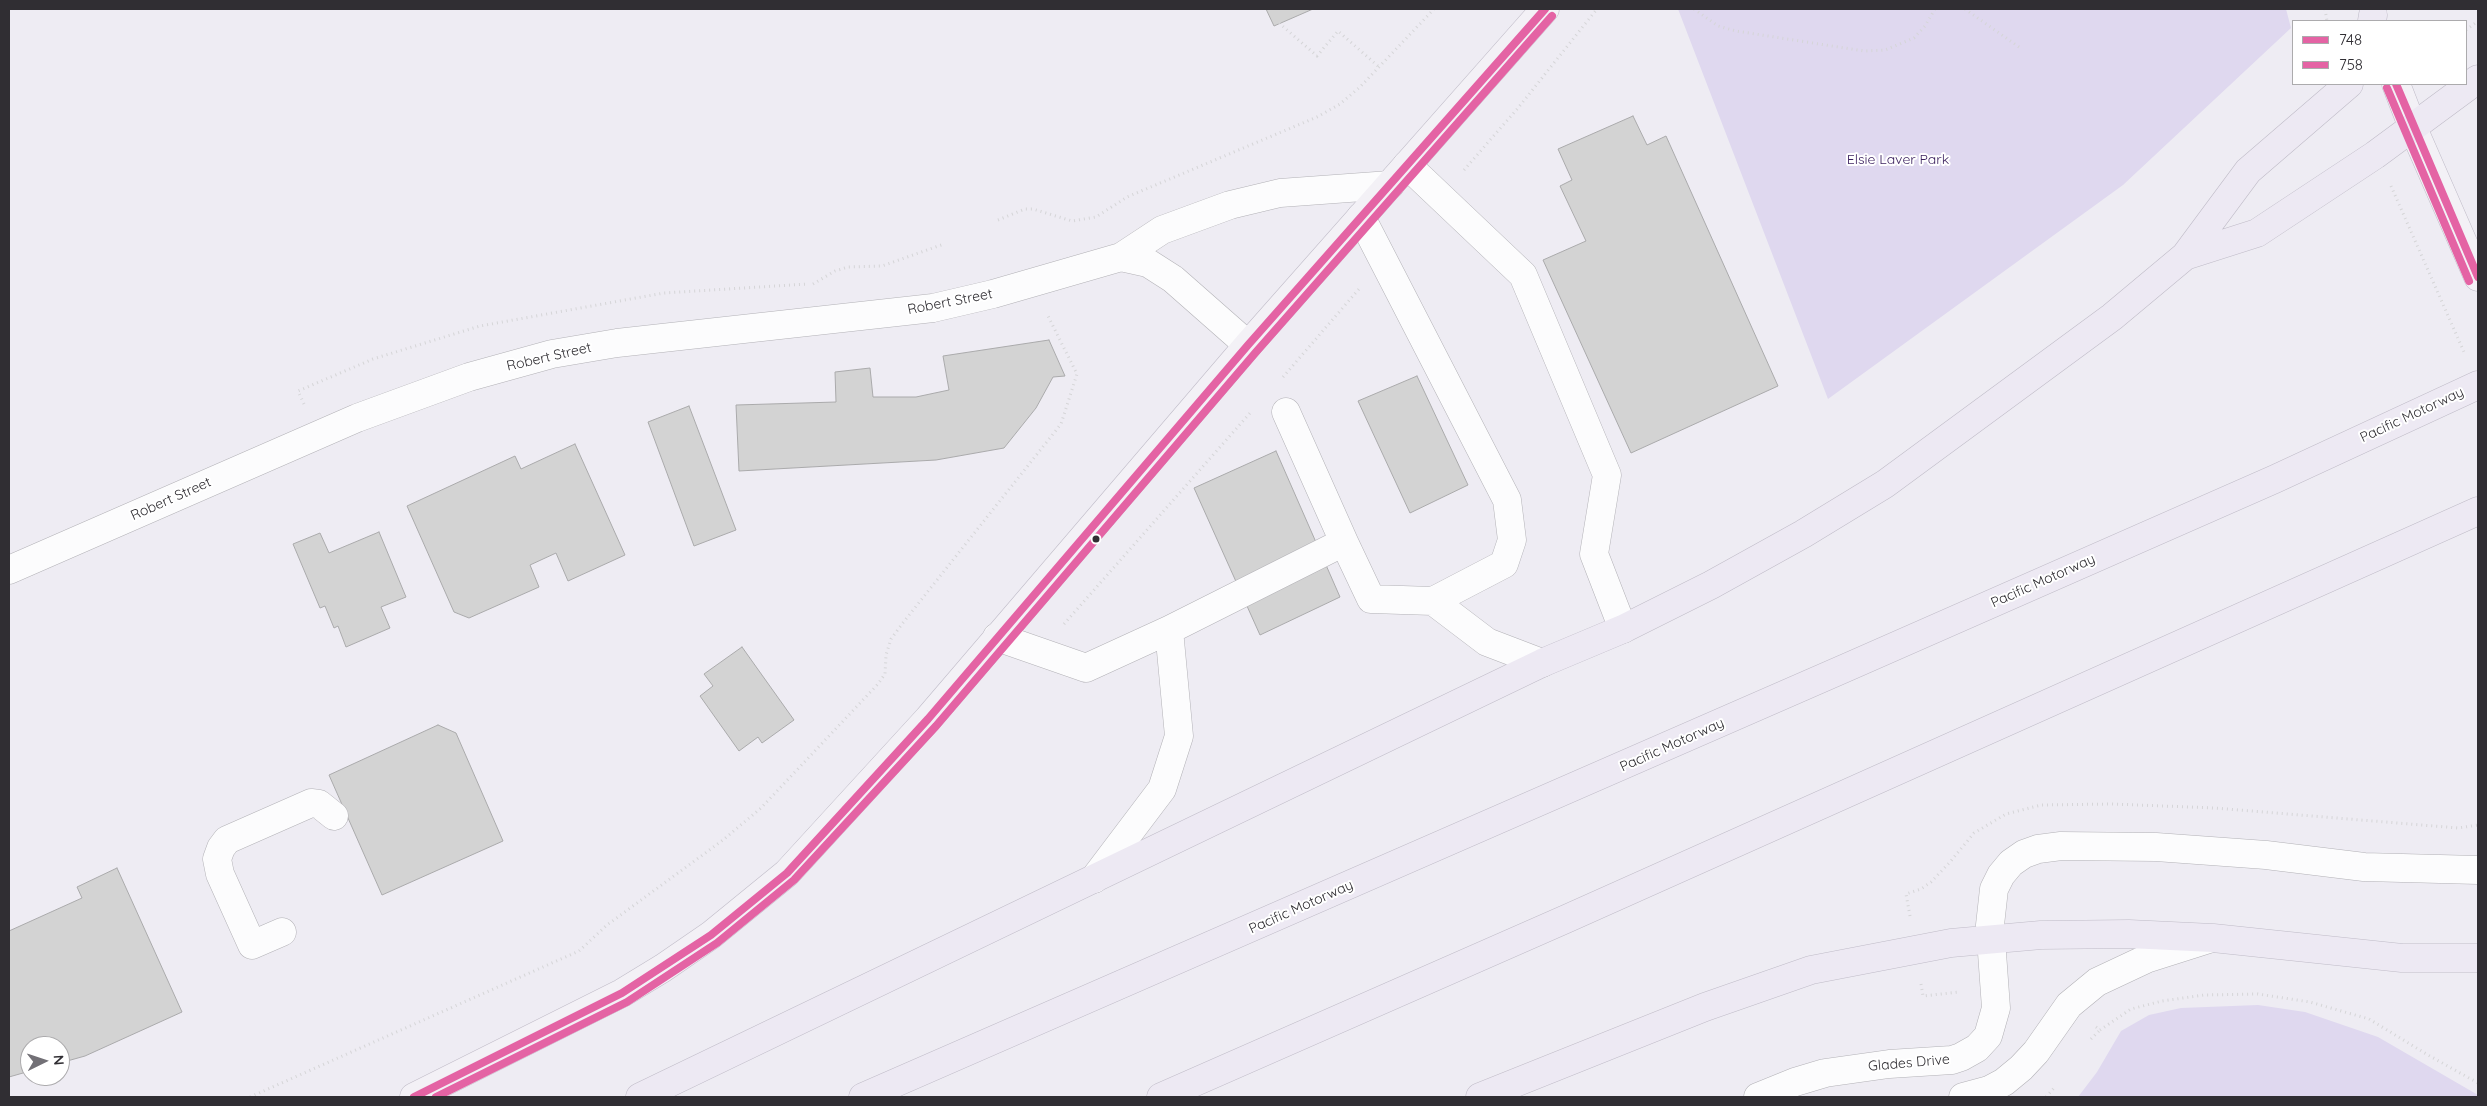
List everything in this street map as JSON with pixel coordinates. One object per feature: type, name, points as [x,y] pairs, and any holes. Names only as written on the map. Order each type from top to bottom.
[{"type":"highway","points":[[2185,256],[2258,233],[2413,128],[2478,79]]},
{"type":"highway","points":[[640,1097],[1542,663],[1623,629],[1711,585],[1803,534],[1884,484],[2112,317],[2185,256],[2248,171],[2348,85]]},
{"type":"highway","name":"Pacific Motorway","points":[[863,1097],[2275,479],[2478,385]]},
{"type":"highway","points":[[1161,1097],[1557,923],[2478,511]]},
{"type":"highway","points":[[1480,1097],[1705,1007],[1811,970],[1916,949],[1991,939],[2129,934],[2212,938],[2346,954],[2473,963]]},
{"type":"main road","points":[[414,1097],[622,994],[664,968],[711,935],[787,873],[928,719],[1248,345],[1545,9]]},
{"type":"main road","points":[[2396,85],[2413,128],[2478,277]]},
{"type":"street","points":[[1399,175],[1441,196],[1524,275],[1607,475],[1594,554],[1623,629]]},
{"type":"street","name":"Robert Street","points":[[9,570],[357,418],[417,394],[478,374],[552,354],[617,343],[933,308],[993,294],[1121,257],[1162,230],[1230,205],[1280,193],[1399,175]]},
{"type":"street","points":[[1286,412],[1370,599],[1433,601],[1504,564],[1512,540],[1507,500],[1362,217]]},
{"type":"street","name":"Robert Street","points":[[1121,257],[1148,263],[1173,279],[1248,345]]},
{"type":"street","points":[[997,637],[1086,668],[1169,630],[1344,542]]},
{"type":"street","points":[[1433,601],[1487,642],[1542,663]]},
{"type":"street","points":[[1094,879],[1162,789],[1179,736],[1169,630]]},
{"type":"street","points":[[282,932],[252,945],[220,874],[217,859],[221,848],[227,840],[311,803],[327,808],[334,816]]},
{"type":"street","name":"Glades Drive","points":[[1758,1097],[1825,1073],[1889,1064],[1952,1060],[1977,1048],[1991,1029],[1996,1008],[1991,939],[1991,897],[2001,875],[2024,854],[2048,847],[2156,846],[2237,852],[2364,867],[2478,870]]},
{"type":"street","points":[[1963,1097],[1989,1090],[2004,1082],[2021,1068],[2036,1052],[2069,1005],[2097,982],[2146,959],[2212,938]]},
{"type":"path","points":[[998,220],[1025,210],[1034,209],[1072,221],[1096,217],[1127,198],[1316,118],[1340,104],[1380,67],[1434,9]]},
{"type":"path","points":[[1441,196],[1518,108],[1597,9]]},
{"type":"path","points":[[1694,9],[1718,26],[1736,31],[1864,52],[1885,50],[1914,38],[1925,26],[1935,9]]},
{"type":"path","points":[[1965,9],[2019,47]]},
{"type":"path","points":[[2467,29],[2478,22]]},
{"type":"path","points":[[1279,23],[1317,56],[1338,31],[1380,67]]},
{"type":"path","points":[[2404,218],[2466,357]]},
{"type":"path","points":[[1277,383],[1384,261]]},
{"type":"path","points":[[250,1097],[579,951],[607,925],[723,840],[761,808],[878,684],[885,674],[886,654],[891,639],[1061,424],[1078,374],[1044,309]]},
{"type":"path","points":[[1039,652],[1251,413]]},
{"type":"green space","name":"Elsie Laver Park","points":[[1678,9],[2286,9],[2291,28],[2123,185],[1828,399]]},
{"type":"green space","points":[[2258,1005],[2305,1012],[2378,1037],[2478,1095],[2478,1097],[2078,1097],[2097,1072],[2121,1031],[2149,1015],[2181,1008]]},
{"type":"building","points":[[1266,9],[1313,9],[1274,26]]},
{"type":"building","points":[[1633,116],[1647,145],[1666,136],[1778,386],[1631,453],[1543,260],[1586,241],[1560,186],[1572,180],[1558,149]]},
{"type":"building","points":[[1049,340],[1065,376],[1053,377],[1036,408],[1004,448],[936,460],[739,471],[736,405],[836,402],[835,372],[870,368],[873,397],[916,397],[949,390],[943,356]]},
{"type":"building","points":[[1417,376],[1468,485],[1410,513],[1358,401]]},
{"type":"building","points":[[689,406],[736,530],[694,546],[648,422]]},
{"type":"building","points":[[575,444],[625,555],[568,581],[556,553],[530,565],[539,587],[469,618],[454,612],[407,506],[515,456],[521,469]]},
{"type":"building","points":[[1276,451],[1340,597],[1260,635],[1194,488]]},
{"type":"building","points":[[379,532],[406,597],[381,607],[390,628],[346,647],[338,626],[334,628],[325,606],[320,608],[293,544],[320,533],[329,553]]},
{"type":"building","points":[[742,647],[794,720],[762,743],[758,737],[739,751],[700,696],[713,686],[704,674]]},
{"type":"building","points":[[438,725],[456,733],[503,841],[382,895],[329,775]]},
{"type":"building","points":[[117,868],[182,1012],[85,1056],[70,1060],[70,1036],[20,1036],[20,1074],[9,1077],[9,931],[82,898],[77,887]]},
{"type":"transit line","name":"748","points":[[414,1097],[622,993],[711,935],[787,873],[928,719],[1248,345],[1545,9]]},
{"type":"transit line","name":"758","points":[[436,1097],[627,1002],[717,943],[794,880],[936,726],[1256,352],[1552,16]]},
{"type":"transit line","name":"748","points":[[2396,85],[2478,277]]},
{"type":"transit line","name":"758","points":[[2387,88],[2469,281]]}]
